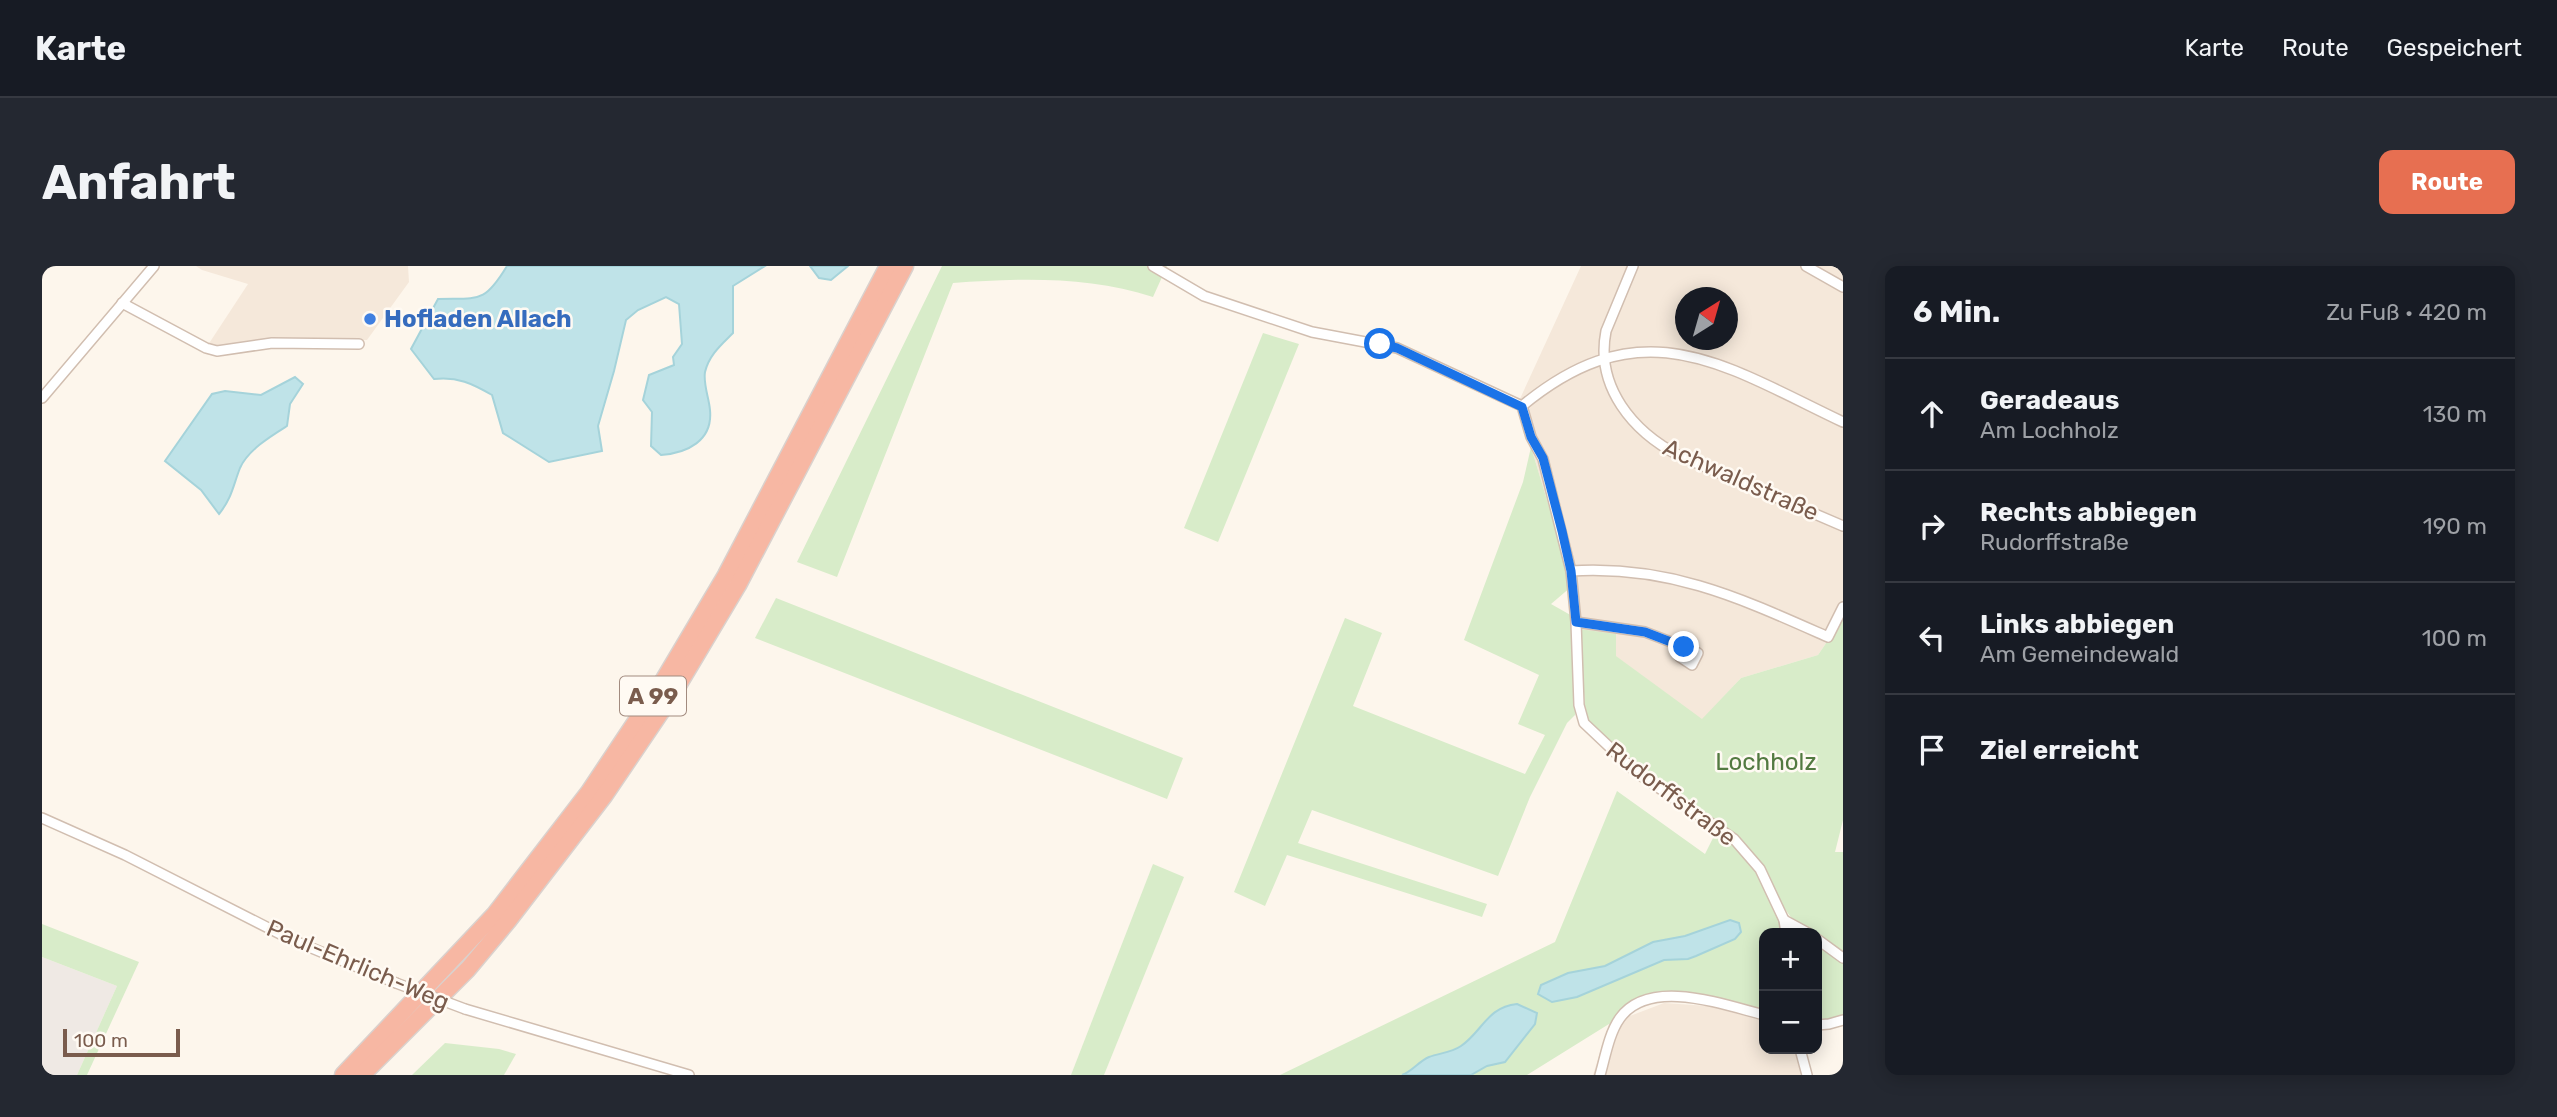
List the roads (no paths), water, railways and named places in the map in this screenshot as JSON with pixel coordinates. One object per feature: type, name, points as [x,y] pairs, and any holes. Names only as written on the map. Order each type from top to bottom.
[{"type":"highway","name":"A 99","points":[[343,1075],[495,914],[589,792],[663,681],[726,575],[888,266]]},
{"type":"highway","name":"A 99","points":[[362,1075],[468,969],[508,921],[604,796],[665,706],[738,585],[905,266]]},
{"type":"street","points":[[42,398],[154,266]]},
{"type":"street","points":[[1153,266],[1204,296],[1312,331],[1397,348],[1522,407],[1572,372],[1604,358],[1654,352],[1696,357],[1739,372],[1843,422]]},
{"type":"street","points":[[1604,358],[1606,331],[1633,266]]},
{"type":"street","points":[[1806,266],[1843,288]]},
{"type":"street","points":[[122,303],[206,348],[217,351],[272,343],[359,344]]},
{"type":"street","name":"Achwaldstraße","points":[[1604,358],[1609,382],[1625,413],[1658,444],[1843,526]]},
{"type":"street","name":"Rudorffstraße","points":[[1522,407],[1531,437],[1543,458],[1571,571],[1579,705],[1584,723],[1602,743],[1643,778],[1734,839],[1760,869],[1786,928]]},
{"type":"street","points":[[1571,571],[1627,570],[1686,581],[1735,597],[1828,637],[1843,607]]},
{"type":"street","points":[[1576,622],[1645,632],[1684,647]]},
{"type":"street","name":"Paul-Ehrlich-Weg","points":[[42,818],[125,855],[290,939],[396,983],[465,1009],[689,1075]]},
{"type":"street","points":[[1784,920],[1799,928]]},
{"type":"street","points":[[1822,943],[1843,958]]},
{"type":"street","points":[[1600,1075],[1617,1024],[1629,1009],[1647,1001],[1670,996],[1706,1001],[1759,1014]]},
{"type":"street","points":[[1822,1025],[1843,1020]]},
{"type":"street","points":[[1801,1054],[1807,1075]]},
{"type":"water","points":[[507,266],[765,266],[733,286],[733,333],[712,355],[705,372],[710,421],[703,437],[689,448],[671,454],[661,455],[651,446],[652,412],[643,400],[649,375],[674,365],[673,357],[682,344],[679,304],[666,297],[638,310],[626,320],[598,426],[602,451],[549,462],[503,433],[492,395],[464,382],[434,379],[411,349],[438,299],[472,298],[486,293]]},
{"type":"water","points":[[810,266],[848,266],[831,280],[819,278]]},
{"type":"water","points":[[295,377],[303,384],[290,404],[287,426],[248,455],[240,468],[230,497],[219,514],[201,490],[165,461],[212,394],[225,391],[261,395]]},
{"type":"water","points":[[1730,920],[1739,923],[1741,932],[1735,939],[1696,956],[1664,960],[1577,997],[1552,1002],[1538,994],[1541,985],[1568,973],[1605,966],[1653,942],[1685,936]]},
{"type":"water","points":[[1517,1004],[1537,1013],[1535,1024],[1505,1062],[1487,1066],[1471,1075],[1402,1075],[1425,1059],[1461,1046],[1492,1015],[1507,1006]]},
{"type":"place","name":"Hofladen Allach","points":[[370,319]]},
{"type":"park label","name":"Lochholz","points":[[1766,762]]}]
